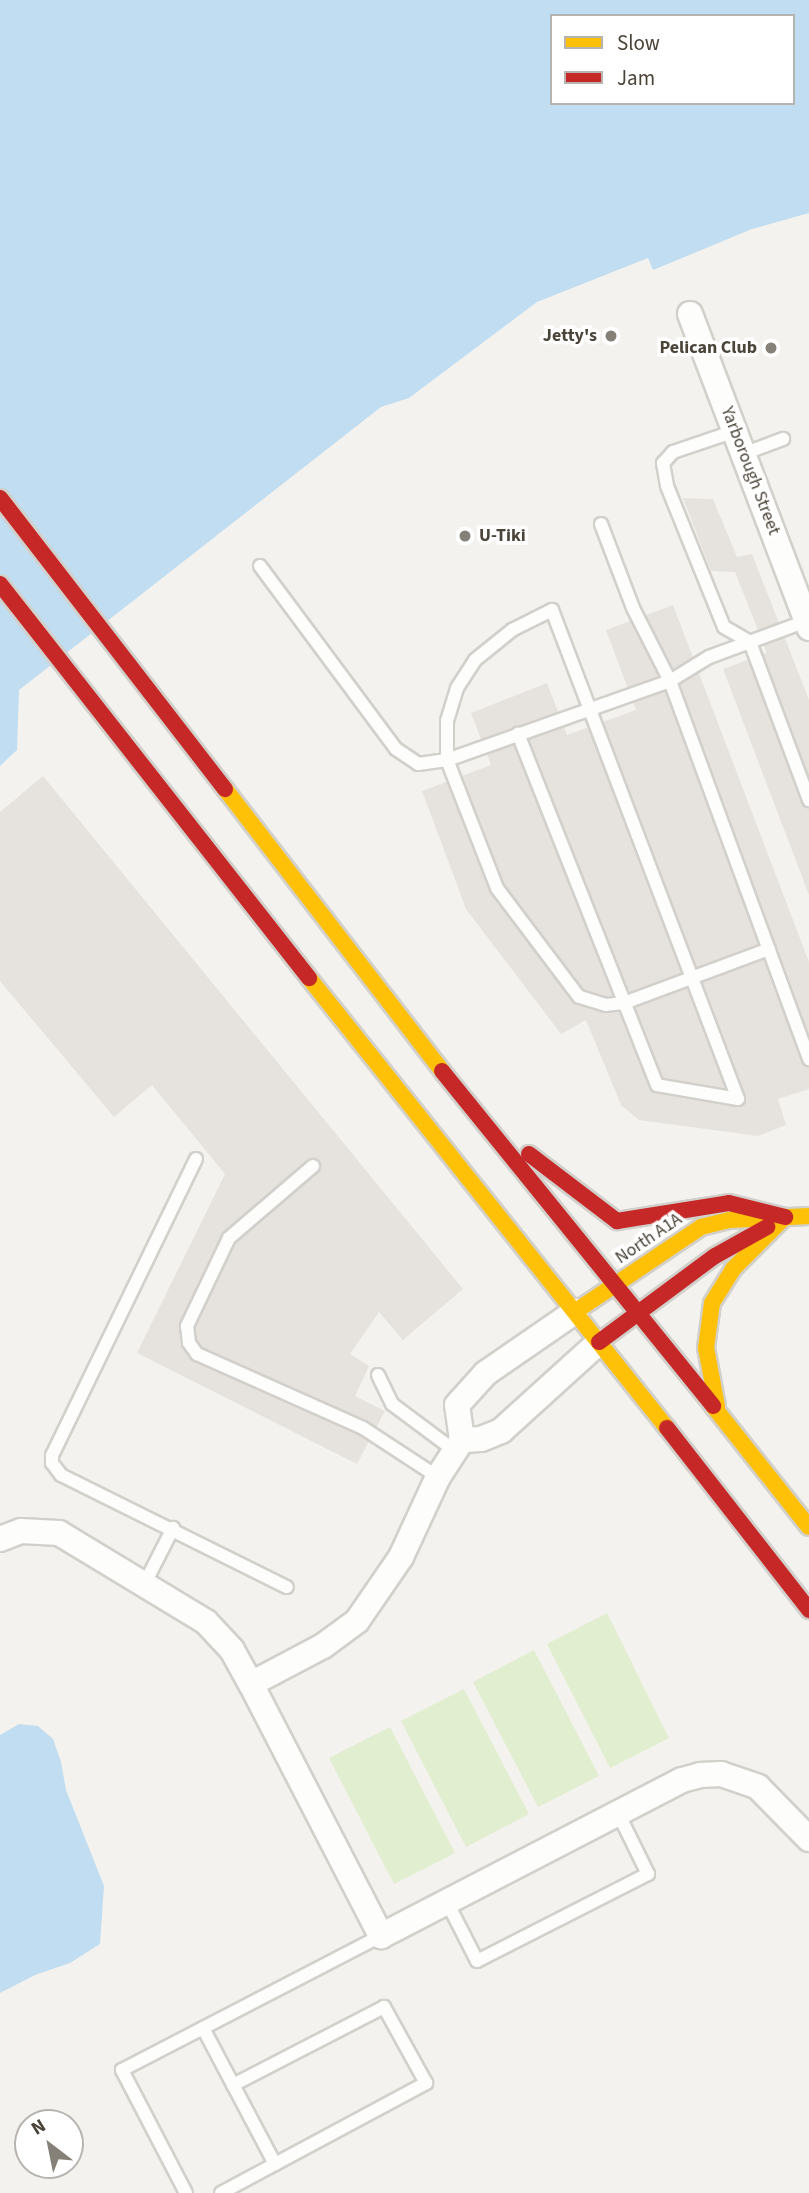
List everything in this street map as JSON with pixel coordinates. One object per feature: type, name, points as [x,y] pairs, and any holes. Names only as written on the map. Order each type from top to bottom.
[{"type":"main road","points":[[0,498],[475,1113],[617,1284],[809,1527]]},
{"type":"main road","points":[[0,584],[809,1609]]},
{"type":"main road","points":[[475,1113],[617,1221],[729,1203],[785,1217]]},
{"type":"main road","name":"North A1A","points":[[576,1311],[701,1227],[730,1220],[809,1216]]},
{"type":"main road","points":[[718,1411],[706,1348],[712,1303],[733,1269],[785,1217]]},
{"type":"main road","name":"North A1A","points":[[598,1342],[715,1256],[785,1217]]},
{"type":"street","name":"Yarborough Street","points":[[690,314],[716,356],[735,431],[808,623]]},
{"type":"street","points":[[251,1684],[323,1646],[357,1621],[401,1557],[438,1477],[458,1446],[457,1405],[486,1373],[576,1311]]},
{"type":"street","points":[[458,1446],[501,1431],[598,1342]]},
{"type":"street","points":[[0,1539],[22,1531],[59,1533],[206,1622],[232,1650],[251,1684],[381,1936],[682,1780],[721,1774],[758,1787],[809,1839]]},
{"type":"lane","points":[[735,431],[673,452],[663,463],[667,486],[724,627],[750,642],[809,800]]},
{"type":"lane","points":[[743,454],[783,439]]},
{"type":"lane","points":[[601,524],[633,608],[670,681],[809,1059]]},
{"type":"lane","points":[[260,566],[396,748],[418,764],[447,760],[670,681],[709,657],[808,623]]},
{"type":"lane","points":[[518,734],[624,1003],[657,1085],[738,1099],[691,978],[588,708],[552,610],[512,630],[475,660],[457,688],[447,720],[447,760],[497,888],[579,997],[606,1005],[624,1003],[691,978],[768,949]]},
{"type":"lane","points":[[196,1159],[52,1455],[56,1471],[61,1475],[173,1528],[287,1587]]},
{"type":"lane","points":[[313,1166],[229,1238],[187,1326],[189,1343],[197,1354],[363,1428],[438,1477]]},
{"type":"lane","points":[[379,1376],[392,1404],[458,1446]]},
{"type":"lane","points":[[145,1583],[173,1528]]},
{"type":"lane","points":[[447,1902],[477,1961],[648,1874],[618,1814]]},
{"type":"lane","points":[[186,2193],[121,2070],[381,1936]]},
{"type":"lane","points":[[221,2193],[426,2083],[384,2007],[233,2085]]},
{"type":"lane","points":[[203,2028],[275,2164]]},
{"type":"green space","points":[[607,1613],[669,1738],[610,1768],[547,1644]]},
{"type":"green space","points":[[534,1650],[599,1776],[538,1807],[473,1682]]},
{"type":"green space","points":[[464,1689],[529,1814],[466,1847],[401,1721]]},
{"type":"green space","points":[[390,1727],[455,1853],[394,1884],[329,1758]]},
{"type":"shaded area","points":[[683,498],[713,499],[737,557],[752,554],[809,700],[809,895],[723,669],[767,653],[735,572],[711,571]]},
{"type":"shaded area","points":[[673,605],[809,962],[809,1089],[778,1099],[786,1125],[758,1136],[639,1120],[621,1105],[586,1020],[561,1034],[466,909],[422,791],[491,765],[471,713],[547,683],[567,735],[636,710],[606,630]]},
{"type":"shaded area","points":[[43,776],[463,1289],[403,1340],[379,1312],[350,1354],[369,1366],[355,1396],[385,1411],[357,1464],[137,1353],[225,1174],[152,1085],[114,1117],[0,981],[0,812]]},
{"type":"water","points":[[0,0],[809,0],[809,213],[752,229],[653,270],[648,258],[537,302],[409,398],[381,407],[19,690],[17,750],[0,766]]},
{"type":"water","points":[[19,1724],[38,1726],[53,1739],[66,1790],[104,1886],[100,1944],[70,1963],[35,1975],[0,1993],[0,1735]]},
{"type":"traffic: slow","points":[[225,789],[442,1071]]},
{"type":"traffic: slow","points":[[309,978],[667,1428]]},
{"type":"traffic: slow","points":[[576,1311],[701,1227],[730,1220],[809,1216]]},
{"type":"traffic: slow","points":[[717,1406],[706,1348],[712,1303],[733,1269],[785,1217]]},
{"type":"traffic: slow","points":[[713,1406],[809,1527]]},
{"type":"traffic: jam","points":[[0,498],[225,789]]},
{"type":"traffic: jam","points":[[0,584],[309,978]]},
{"type":"traffic: jam","points":[[442,1071],[713,1406]]},
{"type":"traffic: jam","points":[[529,1154],[617,1221],[729,1203],[785,1217]]},
{"type":"traffic: jam","points":[[599,1342],[715,1256],[767,1227]]},
{"type":"traffic: jam","points":[[667,1428],[809,1610]]},
{"type":"place","name":"Jetty's","points":[[611,336]]},
{"type":"place","name":"Pelican Club","points":[[771,348]]},
{"type":"place","name":"U-Tiki","points":[[465,536]]}]
